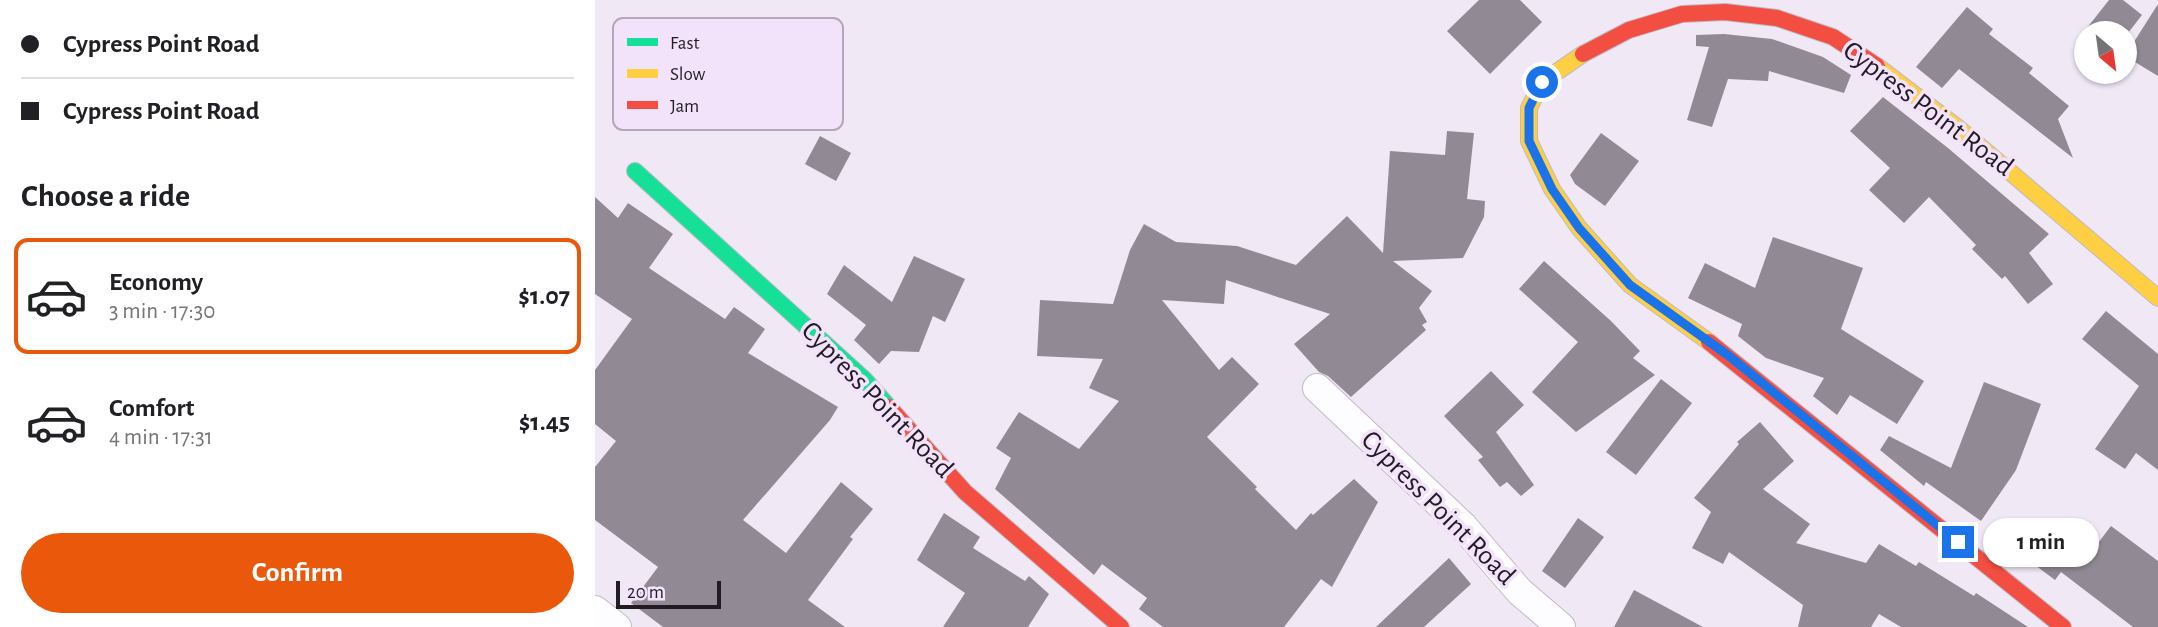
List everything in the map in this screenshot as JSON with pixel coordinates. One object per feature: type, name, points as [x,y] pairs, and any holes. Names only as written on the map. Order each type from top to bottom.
[{"type":"street","name":"Cypress Point Road","points":[[2063,627],[1729,356],[1630,285],[1579,228],[1552,189],[1529,141],[1529,108],[1542,82],[1576,58],[1629,30],[1682,15],[1725,12],[1777,18],[1833,37],[1892,76],[1962,131],[2158,298]]},
{"type":"street","name":"Cypress Point Road","points":[[635,171],[865,380],[965,492],[1121,627]]},
{"type":"street","name":"Cypress Point Road","points":[[1317,388],[1463,526],[1520,592],[1561,627]]},
{"type":"street","points":[[595,610],[617,627]]},
{"type":"building","points":[[1479,0],[1520,0],[1542,22],[1490,74],[1447,31]]},
{"type":"building","points":[[2109,0],[2123,0],[2142,15],[2137,21],[2092,21]]},
{"type":"building","points":[[2158,4],[2158,76],[2137,63],[2137,37]]},
{"type":"building","points":[[1967,7],[1993,29],[1989,34],[2033,68],[2029,73],[2069,106],[2058,119],[2073,158],[1959,69],[1942,88],[1916,67]]},
{"type":"building","points":[[1724,34],[1772,39],[1823,57],[1851,75],[1844,93],[1769,71],[1768,81],[1728,79],[1712,127],[1687,120],[1709,47],[1696,46],[1696,35]]},
{"type":"building","points":[[1883,97],[2049,234],[2029,253],[2053,284],[2028,304],[2005,276],[2002,279],[1972,249],[1976,245],[1929,197],[1904,223],[1869,190],[1890,168],[1850,131]]},
{"type":"building","points":[[1447,131],[1474,133],[1467,199],[1485,201],[1484,217],[1463,258],[1393,261],[1432,291],[1419,308],[1427,322],[1422,325],[1426,330],[1351,397],[1328,376],[1319,372],[1294,344],[1330,314],[1226,280],[1224,304],[1162,300],[1219,370],[1232,357],[1259,384],[1207,437],[1296,530],[1311,513],[1313,515],[1354,479],[1378,502],[1332,587],[1321,579],[1284,627],[1163,627],[1139,609],[1147,598],[1102,564],[1094,575],[995,489],[1011,458],[996,448],[1019,412],[1079,449],[1119,401],[1089,388],[1103,359],[1037,356],[1040,300],[1113,304],[1130,250],[1144,224],[1176,242],[1237,246],[1296,265],[1347,216],[1383,253],[1390,151],[1445,155]]},
{"type":"building","points":[[1601,133],[1639,161],[1605,206],[1575,184],[1570,175]]},
{"type":"building","points":[[820,136],[851,153],[836,181],[805,164]]},
{"type":"building","points":[[595,197],[618,218],[628,203],[673,234],[649,268],[725,319],[734,307],[765,329],[748,353],[838,407],[830,420],[743,520],[786,553],[841,482],[873,509],[850,537],[853,539],[808,600],[845,627],[663,627],[631,603],[658,567],[595,520],[595,467],[616,441],[595,424],[595,370],[632,319],[595,294]]},
{"type":"building","points":[[1773,237],[1863,268],[1841,329],[1924,381],[1897,424],[1850,395],[1837,415],[1813,396],[1824,378],[1766,358],[1738,336],[1742,324],[1688,298],[1705,263],[1755,288]]},
{"type":"building","points":[[914,256],[965,279],[945,322],[933,316],[919,352],[891,351],[879,364],[854,340],[866,325],[827,294],[844,265],[892,302]]},
{"type":"building","points":[[1544,261],[1611,321],[1640,351],[1633,358],[1655,375],[1576,432],[1532,392],[1578,342],[1519,289]]},
{"type":"building","points":[[2106,311],[2158,354],[2158,470],[2136,453],[2125,469],[2095,449],[2139,386],[2082,339]]},
{"type":"building","points":[[1491,371],[1524,405],[1496,432],[1534,485],[1521,496],[1507,482],[1500,487],[1478,460],[1483,457],[1444,416]]},
{"type":"building","points":[[1661,379],[1692,403],[1636,475],[1606,452]]},
{"type":"building","points":[[1984,382],[2041,404],[2016,470],[1981,521],[1926,482],[1924,486],[1880,450],[1889,436],[1951,468]]},
{"type":"building","points":[[1760,422],[1794,461],[1763,489],[1810,524],[1796,543],[1866,563],[1879,544],[1916,566],[1919,562],[1974,596],[1976,593],[2028,627],[1901,627],[1879,614],[1871,627],[1798,627],[1803,605],[1729,552],[1723,564],[1692,548],[1711,512],[1694,498],[1739,444],[1737,442]]},
{"type":"building","points":[[944,513],[980,537],[973,548],[1025,581],[1029,576],[1049,594],[1028,627],[943,627],[965,593],[917,560]]},
{"type":"building","points":[[1578,518],[1604,537],[1565,588],[1542,571]]},
{"type":"building","points":[[2111,526],[2158,561],[2158,627],[2133,627],[2061,572],[2055,580],[2027,559],[2048,528],[2088,556]]},
{"type":"building","points":[[1449,558],[1471,584],[1424,627],[1376,627]]},
{"type":"building","points":[[1634,590],[1703,627],[1614,627]]},
{"type":"traffic: fast","points":[[635,171],[865,380],[889,407]]},
{"type":"traffic: slow","points":[[1583,54],[1542,82],[1529,108],[1529,141],[1552,189],[1579,228],[1630,285],[1709,342]]},
{"type":"traffic: slow","points":[[1877,66],[1962,131],[2158,298]]},
{"type":"traffic: jam","points":[[1583,54],[1629,30],[1682,14],[1725,12],[1777,18],[1833,37],[1877,66]]},
{"type":"traffic: jam","points":[[1709,342],[2063,627]]},
{"type":"traffic: jam","points":[[889,407],[965,492],[1121,627]]},
{"type":"route","points":[[1542,82],[1529,108],[1529,141],[1552,189],[1579,228],[1630,285],[1729,356],[1958,542]]}]
